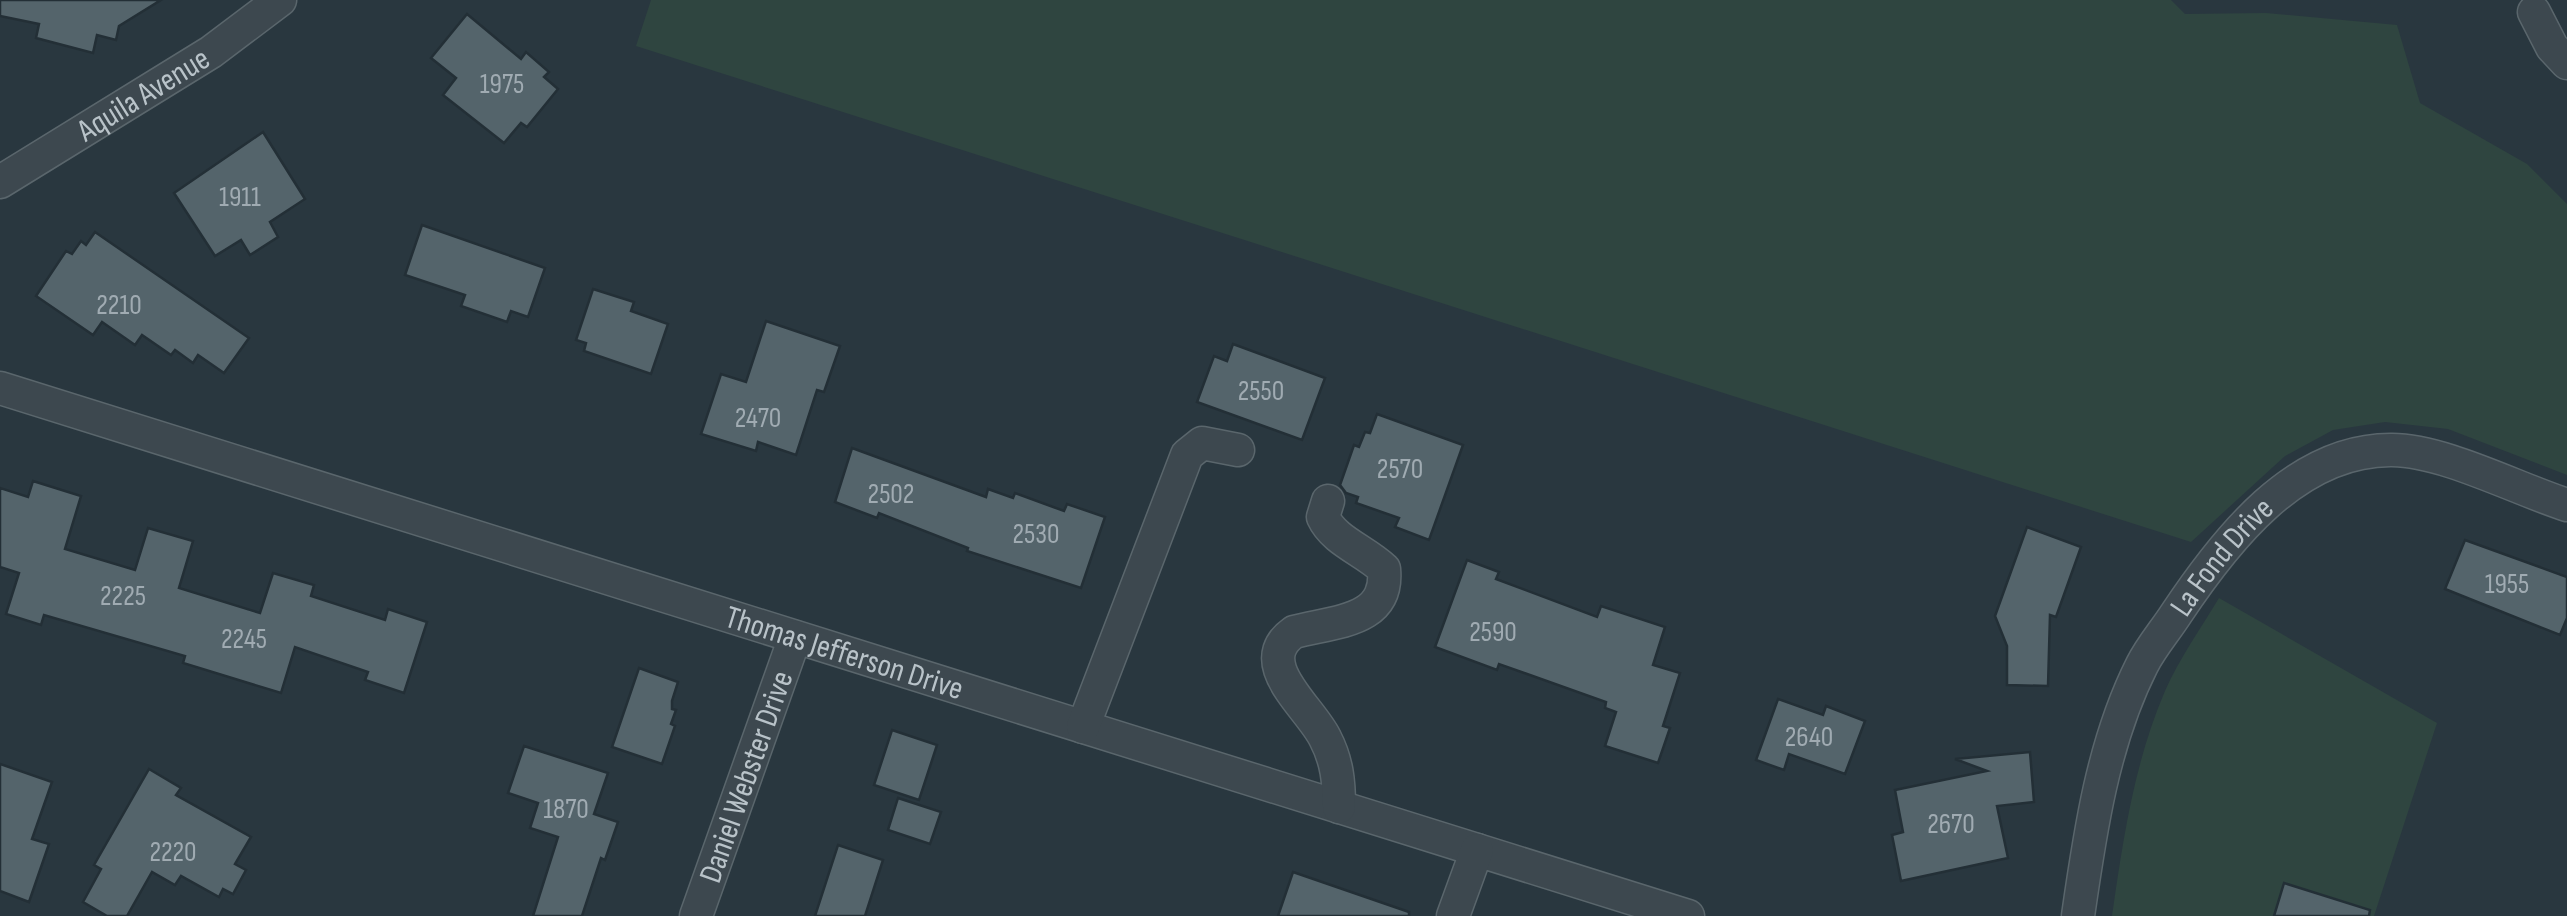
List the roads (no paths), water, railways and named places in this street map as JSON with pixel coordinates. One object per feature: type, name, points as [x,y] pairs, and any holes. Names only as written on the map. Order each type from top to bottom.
[{"type":"street","name":"Aquila Avenue","points":[[0,182],[212,52],[280,0]]},
{"type":"street","points":[[2534,12],[2552,47],[2567,64]]},
{"type":"street","name":"Thomas Jefferson Drive","points":[[0,388],[1688,916]]},
{"type":"street","points":[[1083,727],[1188,455],[1202,443],[1238,450]]},
{"type":"street","name":"La Fond Drive","points":[[2078,916],[2095,809],[2112,746],[2142,664],[2194,587],[2254,514],[2316,471],[2349,457],[2393,450],[2442,460],[2567,504]]},
{"type":"street","points":[[1328,501],[1323,517],[1330,531],[1384,569],[1386,585],[1380,600],[1367,612],[1294,632],[1278,651],[1278,664],[1284,684],[1312,714],[1326,740],[1339,773],[1339,807]]},
{"type":"street","name":"Daniel Webster Drive","points":[[696,916],[795,637]]},
{"type":"street","points":[[1453,916],[1476,850]]}]
